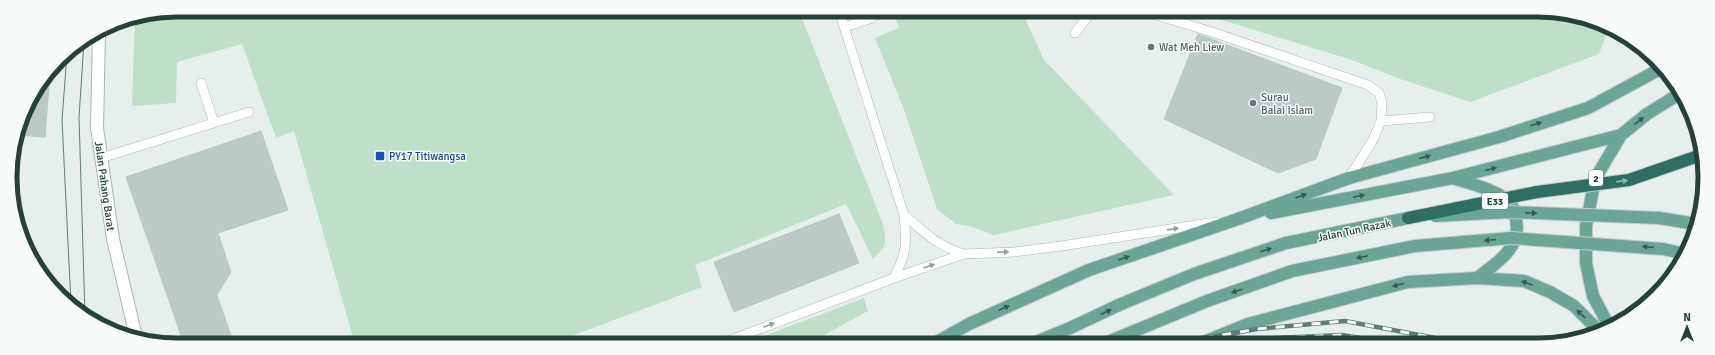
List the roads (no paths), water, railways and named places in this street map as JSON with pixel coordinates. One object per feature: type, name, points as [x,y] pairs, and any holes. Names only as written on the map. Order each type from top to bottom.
[{"type":"highway","name":"E33","points":[[1408,218],[1537,192],[1629,180],[1697,156]]},
{"type":"main road","points":[[944,338],[969,324],[1089,270],[1238,219],[1349,178],[1499,137],[1588,108],[1657,71]]},
{"type":"main road","name":"2","points":[[1607,322],[1593,296],[1586,263],[1586,226],[1596,179],[1621,135],[1647,114],[1676,96]]},
{"type":"main road","points":[[1238,219],[1453,178],[1621,135]]},
{"type":"main road","points":[[1453,178],[1492,191],[1512,204],[1517,224],[1513,246],[1502,259],[1477,278]]},
{"type":"main road","name":"Jalan Tun Razak","points":[[1045,338],[1121,304],[1194,274],[1279,246],[1408,218],[1510,212],[1659,218],[1691,223]]},
{"type":"main road","points":[[1118,338],[1207,301],[1292,271],[1415,246],[1511,238],[1663,249],[1679,252]]},
{"type":"main road","points":[[1214,338],[1248,324],[1408,282],[1477,278],[1524,281],[1574,306],[1595,327]]},
{"type":"street","name":"Jalan Pahang Barat","points":[[99,38],[97,128],[113,239],[135,333]]},
{"type":"lane","points":[[841,17],[904,215],[907,240],[903,260],[894,278]]},
{"type":"lane","points":[[1075,33],[1087,17]]},
{"type":"lane","points":[[1163,17],[1212,32],[1368,85],[1379,93],[1382,103],[1381,121],[1373,140],[1349,178]]},
{"type":"lane","points":[[845,27],[872,18]]},
{"type":"lane","points":[[201,83],[214,123]]},
{"type":"lane","points":[[101,158],[250,112]]},
{"type":"lane","points":[[1381,121],[1430,117]]},
{"type":"lane","points":[[904,215],[946,249],[964,254]]},
{"type":"lane","points":[[736,338],[894,278],[964,254],[1014,252],[1061,246],[1238,219]]},
{"type":"tram line","points":[[84,47],[79,117],[85,309]]},
{"type":"tram line","points":[[66,62],[62,120],[71,297]]},
{"type":"railway","points":[[1204,338],[1257,329],[1345,321],[1435,338]]},
{"type":"railway","points":[[1276,338],[1342,335],[1360,338]]},
{"type":"place","name":"Wat Meh Liew","points":[[1151,47]]},
{"type":"place","name":"Surau Balai Islam","points":[[1253,103]]},
{"type":"place","name":"PY17 Titiwangsa","points":[[380,156]]}]
